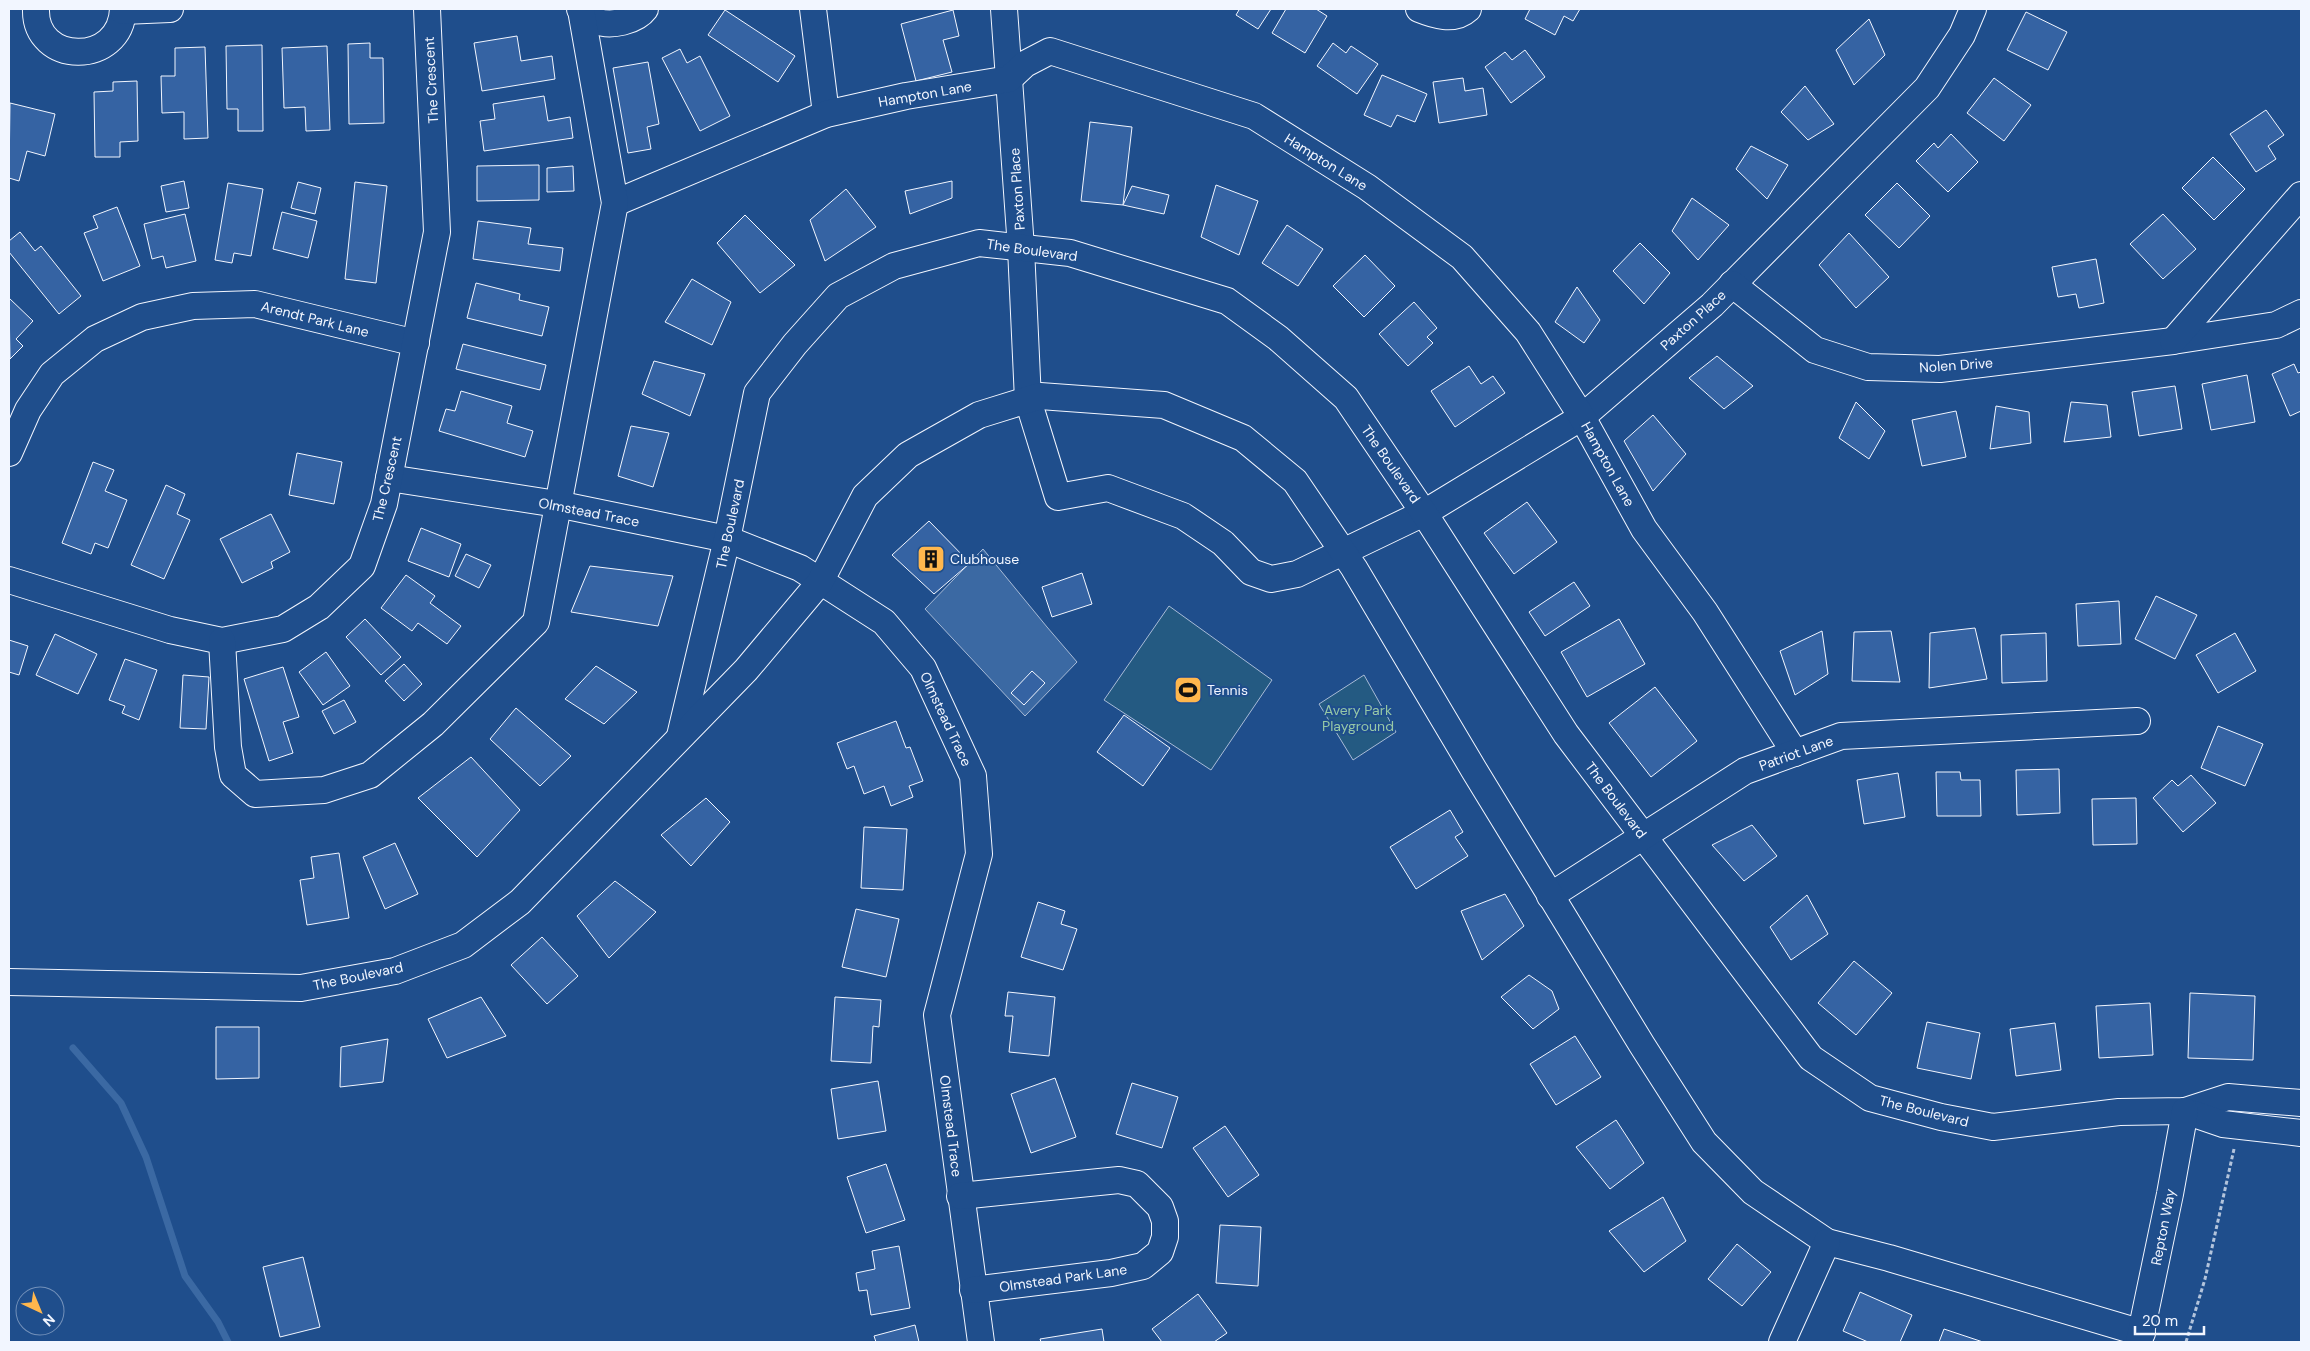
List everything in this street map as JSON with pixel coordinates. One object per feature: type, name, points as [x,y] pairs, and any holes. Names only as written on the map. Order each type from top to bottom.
[{"type":"street","points":[[36,9],[40,29],[49,41],[61,49],[75,53],[89,52],[108,42],[120,24],[123,10],[170,9]]},
{"type":"street","name":"The Crescent","points":[[9,580],[170,630],[222,640],[283,629],[319,607],[362,566],[384,504],[437,232],[427,9]]},
{"type":"street","points":[[581,9],[596,21],[612,23],[634,18],[645,9]]},
{"type":"street","points":[[222,640],[228,747],[233,775],[255,794],[324,790],[370,776],[432,724],[536,622],[615,203],[581,9]]},
{"type":"street","points":[[813,9],[826,114]]},
{"type":"street","name":"Paxton Place","points":[[1004,9],[1021,248],[1028,400],[1058,497],[1108,488],[1184,516],[1222,543],[1251,572],[1271,579],[1297,574],[1424,513],[1582,417],[1712,305],[1927,88],[1962,35],[1973,9]]},
{"type":"street","points":[[1419,9],[1439,17],[1454,15],[1468,9]]},
{"type":"street","name":"Hampton Lane","points":[[615,203],[826,114],[906,96],[1009,79],[1025,64],[1050,51],[1254,116],[1367,187],[1462,257],[1528,332],[1582,417],[1644,528],[1705,612],[1795,753]]},
{"type":"street","points":[[2174,341],[2301,195]]},
{"type":"street","name":"The Boulevard","points":[[680,737],[727,539],[757,393],[795,344],[838,296],[894,266],[979,243],[1070,253],[1227,301],[1278,338],[1346,398],[1424,513],[1566,734],[1810,1058],[1870,1098],[1941,1117],[1993,1127],[2119,1112],[2185,1111],[2228,1097],[2301,1103]]},
{"type":"street","name":"Nolen Drive","points":[[1732,284],[1816,350],[1868,367],[1940,369],[2174,341],[2276,326],[2301,313]]},
{"type":"street","name":"Arendt Park Lane","points":[[9,453],[28,410],[52,374],[95,339],[142,317],[193,306],[255,304],[416,343]]},
{"type":"street","name":"The Boulevard","points":[[9,982],[301,988],[395,971],[463,945],[520,902],[746,670],[820,582],[865,496],[908,455],[979,415],[1040,396],[1164,404],[1243,438],[1295,481],[1344,553],[1642,1046],[1704,1142],[1753,1192],[1827,1242],[1889,1258],[2140,1338]]},
{"type":"street","name":"Olmstead Trace","points":[[389,478],[557,504],[727,539],[800,568],[884,622],[923,668],[973,776],[978,854],[957,944],[937,1015],[980,1342]]},
{"type":"street","name":"Patriot Lane","points":[[1550,896],[1745,771],[1841,736],[2138,722]]},
{"type":"street","name":"The Boulevard","points":[[2185,1111],[2222,1124],[2301,1133]]},
{"type":"street","name":"Repton Way","points":[[2140,1338],[2185,1111]]},
{"type":"street","name":"Olmstead Park Lane","points":[[960,1196],[1119,1180],[1137,1184],[1160,1207],[1165,1221],[1165,1237],[1160,1252],[1143,1266],[1111,1274],[973,1290]]},
{"type":"street","points":[[1782,1342],[1827,1242]]},
{"type":"path","points":[[2186,1342],[2205,1279],[2234,1146]]},
{"type":"green space","name":"Tennis","points":[[1169,606],[1272,680],[1211,770],[1104,700]]},
{"type":"green space","name":"Avery Park Playground","points":[[1364,675],[1396,732],[1353,760],[1319,704]]},
{"type":"shaded area","points":[[983,549],[1077,662],[1025,716],[925,609]]},
{"type":"building","points":[[1237,9],[1271,9],[1258,29],[1236,15],[1239,10]]},
{"type":"building","points":[[1286,9],[1316,9],[1327,16],[1305,53],[1272,33]]},
{"type":"building","points":[[1530,9],[1580,9],[1573,21],[1564,16],[1555,35],[1525,19]]},
{"type":"building","points":[[725,10],[795,56],[778,82],[708,35]]},
{"type":"building","points":[[953,10],[959,36],[943,40],[952,72],[916,81],[901,24]]},
{"type":"building","points":[[2026,12],[2067,32],[2048,70],[2007,50]]},
{"type":"building","points":[[1869,19],[1885,55],[1854,85],[1836,50]]},
{"type":"building","points":[[517,36],[521,61],[552,56],[555,79],[482,91],[474,43]]},
{"type":"building","points":[[370,43],[370,58],[383,58],[384,123],[349,124],[348,44]]},
{"type":"building","points":[[1333,43],[1346,53],[1351,46],[1378,64],[1357,94],[1317,66]]},
{"type":"building","points":[[262,45],[263,131],[238,131],[238,109],[227,109],[226,46]]},
{"type":"building","points":[[327,46],[330,130],[306,131],[305,107],[284,108],[282,48]]},
{"type":"building","points":[[205,47],[208,138],[184,139],[184,112],[162,113],[161,76],[175,76],[175,48]]},
{"type":"building","points":[[680,49],[687,63],[700,56],[730,116],[700,131],[662,58]]},
{"type":"building","points":[[1525,50],[1545,77],[1511,103],[1485,67],[1505,52],[1512,60]]},
{"type":"building","points":[[648,62],[659,124],[647,127],[651,149],[628,153],[613,68]]},
{"type":"building","points":[[1382,75],[1427,94],[1415,122],[1397,115],[1391,127],[1364,115]]},
{"type":"building","points":[[1463,78],[1465,91],[1483,88],[1487,115],[1439,123],[1433,82]]},
{"type":"building","points":[[1994,78],[2031,105],[2004,141],[1967,113]]},
{"type":"building","points":[[137,81],[138,141],[120,142],[120,157],[95,157],[94,92],[113,91],[113,82]]},
{"type":"building","points":[[1805,86],[1834,124],[1808,140],[1781,112]]},
{"type":"building","points":[[544,96],[548,121],[570,117],[573,138],[484,151],[480,121],[495,119],[493,104]]},
{"type":"building","points":[[10,103],[55,114],[45,156],[27,151],[19,181],[9,178]]},
{"type":"building","points":[[2266,110],[2284,135],[2268,146],[2276,159],[2256,172],[2230,134]]},
{"type":"building","points":[[1090,122],[1132,127],[1123,205],[1081,201]]},
{"type":"building","points":[[1951,134],[1978,162],[1948,192],[1916,161],[1934,143],[1938,148]]},
{"type":"building","points":[[1751,146],[1788,165],[1767,199],[1736,169]]},
{"type":"building","points":[[2213,157],[2245,189],[2214,220],[2182,188]]},
{"type":"building","points":[[539,165],[539,200],[477,201],[477,166]]},
{"type":"building","points":[[573,166],[574,191],[547,192],[547,168]]},
{"type":"building","points":[[184,181],[189,208],[166,212],[161,186]]},
{"type":"building","points":[[952,181],[952,198],[910,214],[905,191]]},
{"type":"building","points":[[298,182],[321,188],[315,214],[291,208]]},
{"type":"building","points":[[355,182],[387,186],[376,283],[345,279]]},
{"type":"building","points":[[228,183],[263,189],[251,256],[234,253],[232,263],[215,260]]},
{"type":"building","points":[[1897,183],[1930,216],[1899,248],[1865,215]]},
{"type":"building","points":[[1216,185],[1258,201],[1239,255],[1201,237]]},
{"type":"building","points":[[1132,186],[1169,195],[1164,214],[1123,205]]},
{"type":"building","points":[[846,189],[876,227],[825,261],[810,220]]},
{"type":"building","points":[[1692,198],[1729,225],[1698,260],[1672,231]]},
{"type":"building","points":[[117,207],[140,266],[103,281],[84,233],[98,228],[93,216]]},
{"type":"building","points":[[282,212],[317,221],[308,258],[273,249]]},
{"type":"building","points":[[185,214],[196,261],[166,268],[163,256],[152,259],[144,224]]},
{"type":"building","points":[[2163,214],[2196,249],[2163,279],[2130,244]]},
{"type":"building","points":[[745,215],[795,265],[760,293],[717,243]]},
{"type":"building","points":[[478,221],[531,228],[528,244],[563,248],[560,271],[473,259]]},
{"type":"building","points":[[1287,225],[1323,249],[1298,286],[1262,263]]},
{"type":"building","points":[[20,232],[35,251],[41,246],[81,296],[59,314],[9,252],[9,241]]},
{"type":"building","points":[[1849,233],[1889,277],[1856,308],[1819,265]]},
{"type":"building","points":[[1640,243],[1670,273],[1644,304],[1613,271]]},
{"type":"building","points":[[1365,255],[1395,286],[1364,317],[1333,286]]},
{"type":"building","points":[[2096,259],[2104,303],[2079,308],[2076,294],[2058,297],[2052,267]]},
{"type":"building","points":[[692,279],[731,302],[712,345],[665,322]]},
{"type":"building","points":[[476,283],[520,294],[519,300],[549,307],[542,336],[467,318]]},
{"type":"building","points":[[1577,287],[1600,320],[1584,343],[1555,322]]},
{"type":"building","points":[[9,298],[33,321],[16,339],[23,346],[10,359]]},
{"type":"building","points":[[1414,302],[1437,328],[1427,337],[1433,343],[1408,366],[1379,334]]},
{"type":"building","points":[[463,344],[546,365],[540,390],[456,369]]},
{"type":"building","points":[[1717,356],[1753,386],[1724,409],[1689,378]]},
{"type":"building","points":[[654,361],[705,374],[690,416],[642,394]]},
{"type":"building","points":[[2294,364],[2298,373],[2301,372],[2301,411],[2290,416],[2272,374]]},
{"type":"building","points":[[1469,366],[1481,384],[1493,376],[1505,393],[1455,427],[1431,391]]},
{"type":"building","points":[[2247,375],[2255,422],[2211,430],[2202,384]]},
{"type":"building","points":[[2175,386],[2182,429],[2139,436],[2132,392]]},
{"type":"building","points":[[461,391],[512,406],[507,423],[533,431],[525,457],[439,431],[446,409],[455,411]]},
{"type":"building","points":[[1856,402],[1885,431],[1869,459],[1839,438]]},
{"type":"building","points":[[2071,402],[2107,405],[2111,437],[2064,442]]},
{"type":"building","points":[[1996,406],[2029,412],[2031,443],[1990,449]]},
{"type":"building","points":[[1956,411],[1966,457],[1922,466],[1912,420]]},
{"type":"building","points":[[1653,415],[1686,454],[1653,491],[1624,441]]},
{"type":"building","points":[[631,426],[669,433],[653,487],[618,476]]},
{"type":"building","points":[[297,453],[342,462],[334,504],[289,495]]},
{"type":"building","points":[[93,462],[114,470],[105,491],[127,500],[108,548],[95,543],[91,554],[62,543]]},
{"type":"building","points":[[166,485],[185,494],[177,514],[190,520],[164,579],[131,565]]},
{"type":"building","points":[[1527,502],[1557,542],[1514,574],[1484,533]]},
{"type":"building","points":[[271,514],[290,552],[271,562],[273,568],[242,583],[220,539]]},
{"type":"building","name":"Clubhouse","points":[[929,521],[970,563],[934,594],[892,555]]},
{"type":"building","points":[[421,528],[461,544],[449,577],[408,561]]},
{"type":"building","points":[[466,554],[491,565],[479,588],[455,576]]},
{"type":"building","points":[[590,566],[673,576],[658,626],[571,612]]},
{"type":"building","points":[[1082,573],[1092,604],[1052,617],[1042,587]]},
{"type":"building","points":[[406,575],[435,596],[430,603],[461,626],[447,644],[418,623],[412,631],[381,608]]},
{"type":"building","points":[[1574,582],[1590,606],[1545,636],[1529,612]]},
{"type":"building","points":[[2156,596],[2197,615],[2175,659],[2135,639]]},
{"type":"building","points":[[2119,601],[2121,644],[2078,646],[2076,604]]},
{"type":"building","points":[[365,619],[401,657],[381,675],[346,637]]},
{"type":"building","points":[[1619,619],[1645,664],[1587,697],[1561,652]]},
{"type":"building","points":[[1975,628],[1987,679],[1929,688],[1930,633]]},
{"type":"building","points":[[1822,631],[1828,674],[1795,695],[1780,651]]},
{"type":"building","points":[[1891,631],[1900,682],[1852,681],[1854,632]]},
{"type":"building","points":[[2046,633],[2047,681],[2002,683],[2001,635]]},
{"type":"building","points":[[2235,633],[2256,671],[2218,693],[2196,655]]},
{"type":"building","points":[[55,634],[97,654],[78,694],[36,675]]},
{"type":"building","points":[[9,640],[28,646],[19,675],[9,672]]},
{"type":"building","points":[[326,652],[350,686],[323,705],[299,672]]},
{"type":"building","points":[[125,659],[157,670],[139,720],[122,713],[125,706],[109,700]]},
{"type":"building","points":[[404,664],[422,684],[404,701],[385,681]]},
{"type":"building","points":[[596,666],[637,692],[604,724],[565,699]]},
{"type":"building","points":[[283,667],[299,717],[283,722],[293,753],[269,761],[244,679]]},
{"type":"building","points":[[1032,671],[1045,683],[1024,705],[1011,693]]},
{"type":"building","points":[[183,675],[209,677],[206,729],[180,728]]},
{"type":"building","points":[[1655,687],[1697,741],[1651,777],[1609,723]]},
{"type":"building","points":[[344,700],[356,722],[334,734],[322,711]]},
{"type":"building","points":[[516,708],[571,756],[540,786],[490,739]]},
{"type":"building","points":[[1124,715],[1170,748],[1143,786],[1097,752]]},
{"type":"building","points":[[896,721],[906,748],[910,747],[923,781],[909,786],[913,797],[891,806],[884,786],[864,794],[854,766],[847,769],[837,743]]},
{"type":"building","points":[[2218,726],[2263,744],[2245,786],[2201,768]]},
{"type":"building","points":[[471,757],[520,810],[477,857],[418,798]]},
{"type":"building","points":[[2059,769],[2060,813],[2017,815],[2016,770]]},
{"type":"building","points":[[1936,772],[1960,772],[1961,780],[1980,780],[1981,816],[1937,816]]},
{"type":"building","points":[[1898,773],[1905,817],[1864,824],[1857,780]]},
{"type":"building","points":[[2191,775],[2216,803],[2183,832],[2153,798],[2172,780],[2178,786]]},
{"type":"building","points":[[706,798],[730,822],[691,866],[661,835]]},
{"type":"building","points":[[2136,798],[2137,844],[2093,845],[2092,799]]},
{"type":"building","points":[[1450,810],[1463,832],[1455,837],[1468,856],[1416,889],[1390,847]]},
{"type":"building","points":[[1752,825],[1777,856],[1744,881],[1712,845]]},
{"type":"building","points":[[864,827],[907,829],[903,890],[861,888]]},
{"type":"building","points":[[395,843],[418,894],[385,909],[363,857]]},
{"type":"building","points":[[339,853],[349,918],[307,925],[300,880],[314,878],[311,857]]},
{"type":"building","points":[[615,881],[656,912],[609,958],[577,916]]},
{"type":"building","points":[[1505,894],[1524,926],[1482,960],[1461,911]]},
{"type":"building","points":[[1807,895],[1828,934],[1791,960],[1770,927]]},
{"type":"building","points":[[1038,902],[1065,911],[1061,924],[1077,929],[1063,970],[1021,957]]},
{"type":"building","points":[[856,909],[899,919],[886,977],[842,967]]},
{"type":"building","points":[[542,937],[578,976],[547,1004],[511,965]]},
{"type":"building","points":[[1854,961],[1892,993],[1856,1035],[1818,1003]]},
{"type":"building","points":[[1529,975],[1552,991],[1559,1009],[1533,1029],[1501,997]]},
{"type":"building","points":[[1008,992],[1055,997],[1049,1056],[1009,1052],[1013,1016],[1005,1016]]},
{"type":"building","points":[[2190,993],[2255,996],[2253,1060],[2188,1058]]},
{"type":"building","points":[[481,997],[506,1036],[447,1058],[428,1019]]},
{"type":"building","points":[[835,997],[881,1000],[879,1027],[873,1026],[871,1063],[831,1061]]},
{"type":"building","points":[[2150,1003],[2153,1055],[2099,1058],[2096,1006]]},
{"type":"building","points":[[1927,1022],[1980,1033],[1971,1079],[1917,1068]]},
{"type":"building","points":[[2055,1023],[2061,1070],[2016,1076],[2010,1029]]},
{"type":"building","points":[[216,1027],[259,1027],[259,1078],[216,1079]]},
{"type":"building","points":[[1575,1036],[1601,1077],[1556,1105],[1530,1064]]},
{"type":"building","points":[[388,1039],[383,1082],[340,1087],[341,1047]]},
{"type":"building","points":[[1055,1078],[1076,1137],[1031,1153],[1011,1094]]},
{"type":"building","points":[[878,1081],[886,1131],[838,1139],[831,1089]]},
{"type":"building","points":[[1132,1083],[1178,1097],[1162,1148],[1116,1134]]},
{"type":"building","points":[[1616,1120],[1644,1163],[1610,1189],[1576,1147]]},
{"type":"building","points":[[1225,1126],[1259,1175],[1228,1197],[1193,1148]]},
{"type":"building","points":[[886,1164],[905,1220],[866,1233],[847,1177]]},
{"type":"building","points":[[1663,1197],[1686,1241],[1644,1272],[1609,1231]]},
{"type":"building","points":[[1220,1225],[1261,1227],[1258,1286],[1216,1283]]},
{"type":"building","points":[[1737,1244],[1771,1272],[1742,1306],[1708,1279]]},
{"type":"building","points":[[899,1246],[910,1308],[871,1315],[867,1290],[859,1291],[856,1273],[875,1269],[872,1251]]},
{"type":"building","points":[[303,1257],[320,1327],[280,1337],[263,1267]]},
{"type":"building","points":[[1860,1292],[1912,1315],[1900,1342],[1868,1342],[1843,1331]]},
{"type":"building","points":[[1198,1294],[1227,1333],[1214,1342],[1162,1342],[1152,1329]]},
{"type":"building","points":[[915,1325],[919,1342],[876,1342],[874,1336]]},
{"type":"building","points":[[1102,1329],[1104,1342],[1041,1342],[1040,1339]]},
{"type":"building","points":[[1944,1329],[1983,1342],[1939,1342]]},
{"type":"waterway","points":[[73,1048],[121,1103],[146,1157],[185,1276],[218,1322],[228,1342]]},
{"type":"place","name":"Clubhouse","points":[[931,559]]},
{"type":"place","name":"Tennis","points":[[1188,690]]}]
